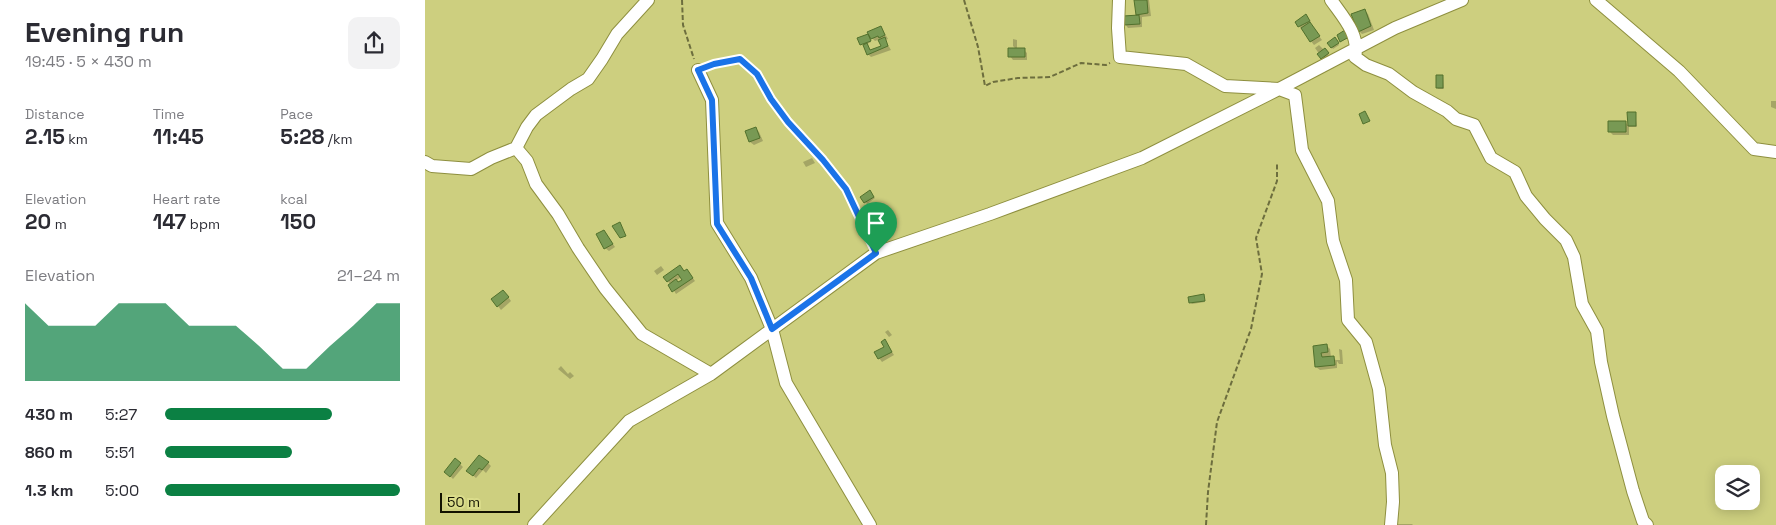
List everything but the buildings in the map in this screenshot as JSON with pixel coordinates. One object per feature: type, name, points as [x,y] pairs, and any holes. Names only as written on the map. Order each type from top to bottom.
[{"type":"street","points":[[425,162],[432,166],[471,169],[491,158],[516,148],[536,115],[588,79],[617,34],[648,0]]},
{"type":"street","points":[[1119,0],[1117,28],[1120,57],[1185,64],[1225,86],[1279,89],[1295,95],[1302,150],[1328,201],[1333,241],[1346,280],[1348,320],[1366,342],[1379,389],[1385,445],[1392,473],[1393,502],[1391,525]]},
{"type":"street","points":[[1331,0],[1350,26],[1357,48],[1355,57],[1389,74],[1413,92],[1447,111],[1456,119],[1474,125],[1491,158],[1515,172],[1526,196],[1566,240],[1574,257],[1582,304],[1597,331],[1601,362],[1623,456],[1643,521],[1647,525]]},
{"type":"street","points":[[534,525],[629,421],[711,374],[876,253],[991,214],[1142,158],[1395,28],[1462,0]]},
{"type":"street","points":[[1596,0],[1679,71],[1754,149],[1776,152]]},
{"type":"street","points":[[698,70],[712,100],[717,224],[751,278],[772,329],[786,384],[869,525]]},
{"type":"street","points":[[516,148],[527,161],[536,184],[558,214],[605,288],[642,334],[711,374]]},
{"type":"path","points":[[681,0],[683,25],[698,70],[714,64],[740,59],[757,74],[771,99],[788,122],[823,160],[846,189],[876,253]]},
{"type":"path","points":[[964,0],[978,47],[985,86],[993,82],[1018,78],[1050,77],[1081,63],[1106,65],[1120,57]]},
{"type":"path","points":[[1206,525],[1208,492],[1217,422],[1251,329],[1262,274],[1256,238],[1277,181],[1277,163]]},
{"type":"route","points":[[740,59],[757,74],[771,99],[788,122],[823,160],[846,189],[876,253],[772,329],[751,278],[717,224],[712,100],[698,70],[714,64],[740,59]]}]
